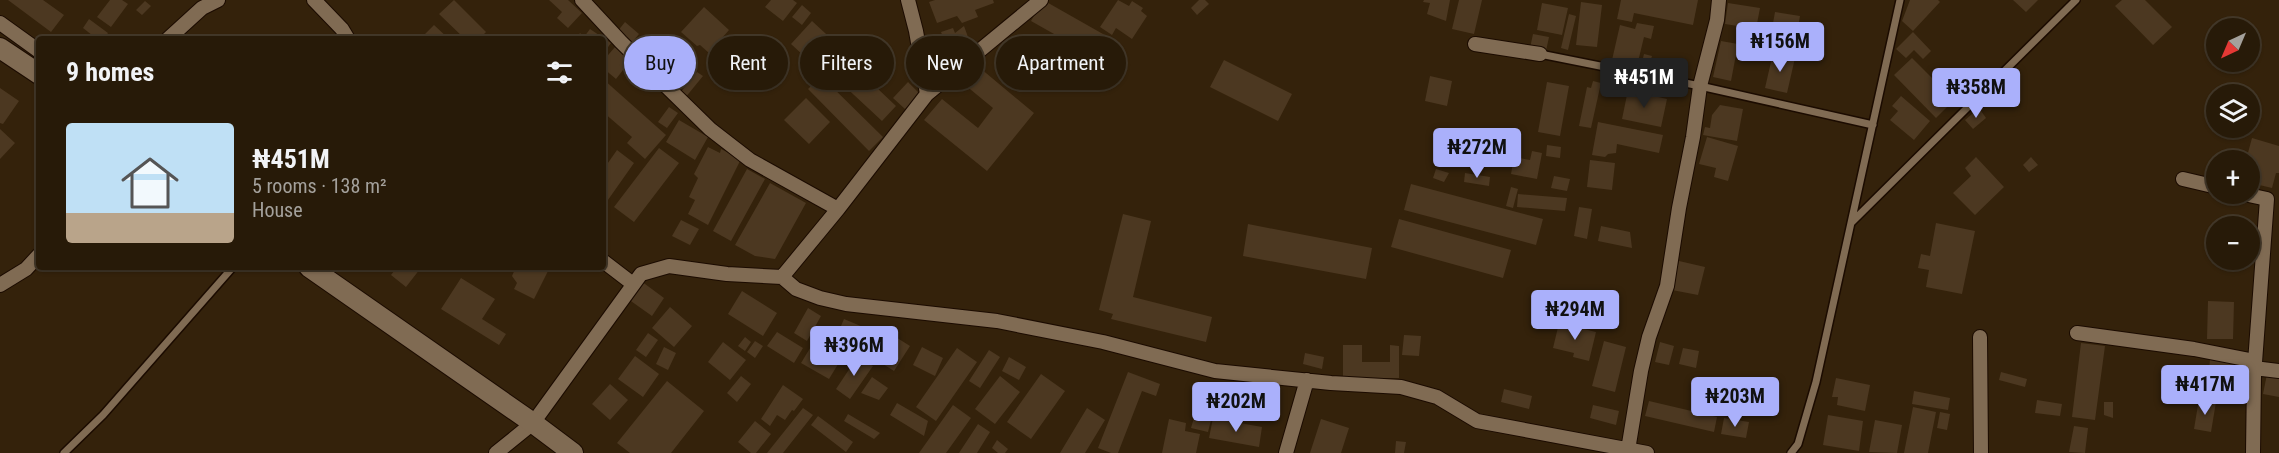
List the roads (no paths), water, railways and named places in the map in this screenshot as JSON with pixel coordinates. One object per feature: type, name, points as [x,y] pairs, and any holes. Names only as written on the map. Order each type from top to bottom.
[{"type":"main road","points":[[0,48],[36,73]]},
{"type":"main road","points":[[313,270],[573,453]]},
{"type":"street","points":[[171,36],[199,4],[218,0]]},
{"type":"street","points":[[314,0],[346,36]]},
{"type":"street","points":[[582,0],[652,74],[710,129],[750,160],[838,210]]},
{"type":"street","points":[[908,0],[927,94]]},
{"type":"street","points":[[782,277],[838,210],[927,94],[1041,0]]},
{"type":"street","points":[[1628,450],[1641,370],[1649,337],[1667,286],[1700,86],[1717,20],[1719,0]]},
{"type":"street","points":[[0,23],[36,49]]},
{"type":"street","points":[[1475,44],[1540,54]]},
{"type":"street","points":[[2183,179],[2206,184]]},
{"type":"street","points":[[2253,453],[2255,364],[2267,199],[2260,197]]},
{"type":"street","points":[[0,285],[26,269],[36,258]]},
{"type":"street","points":[[606,263],[633,284]]},
{"type":"street","points":[[496,453],[533,423],[641,274],[669,266],[727,274],[782,277],[796,289],[846,304],[997,321],[1103,342],[1215,371],[1401,387],[1437,397],[1477,422],[1647,453]]},
{"type":"street","points":[[2077,333],[2194,349],[2279,371]]},
{"type":"street","points":[[1980,337],[1981,453]]},
{"type":"street","points":[[1286,453],[1307,380]]},
{"type":"lane","points":[[1791,453],[1798,444],[1816,382],[1900,0]]},
{"type":"lane","points":[[1851,224],[2076,0]]},
{"type":"lane","points":[[1540,54],[1700,86],[1873,125]]},
{"type":"lane","points":[[64,453],[103,415],[230,270]]}]
